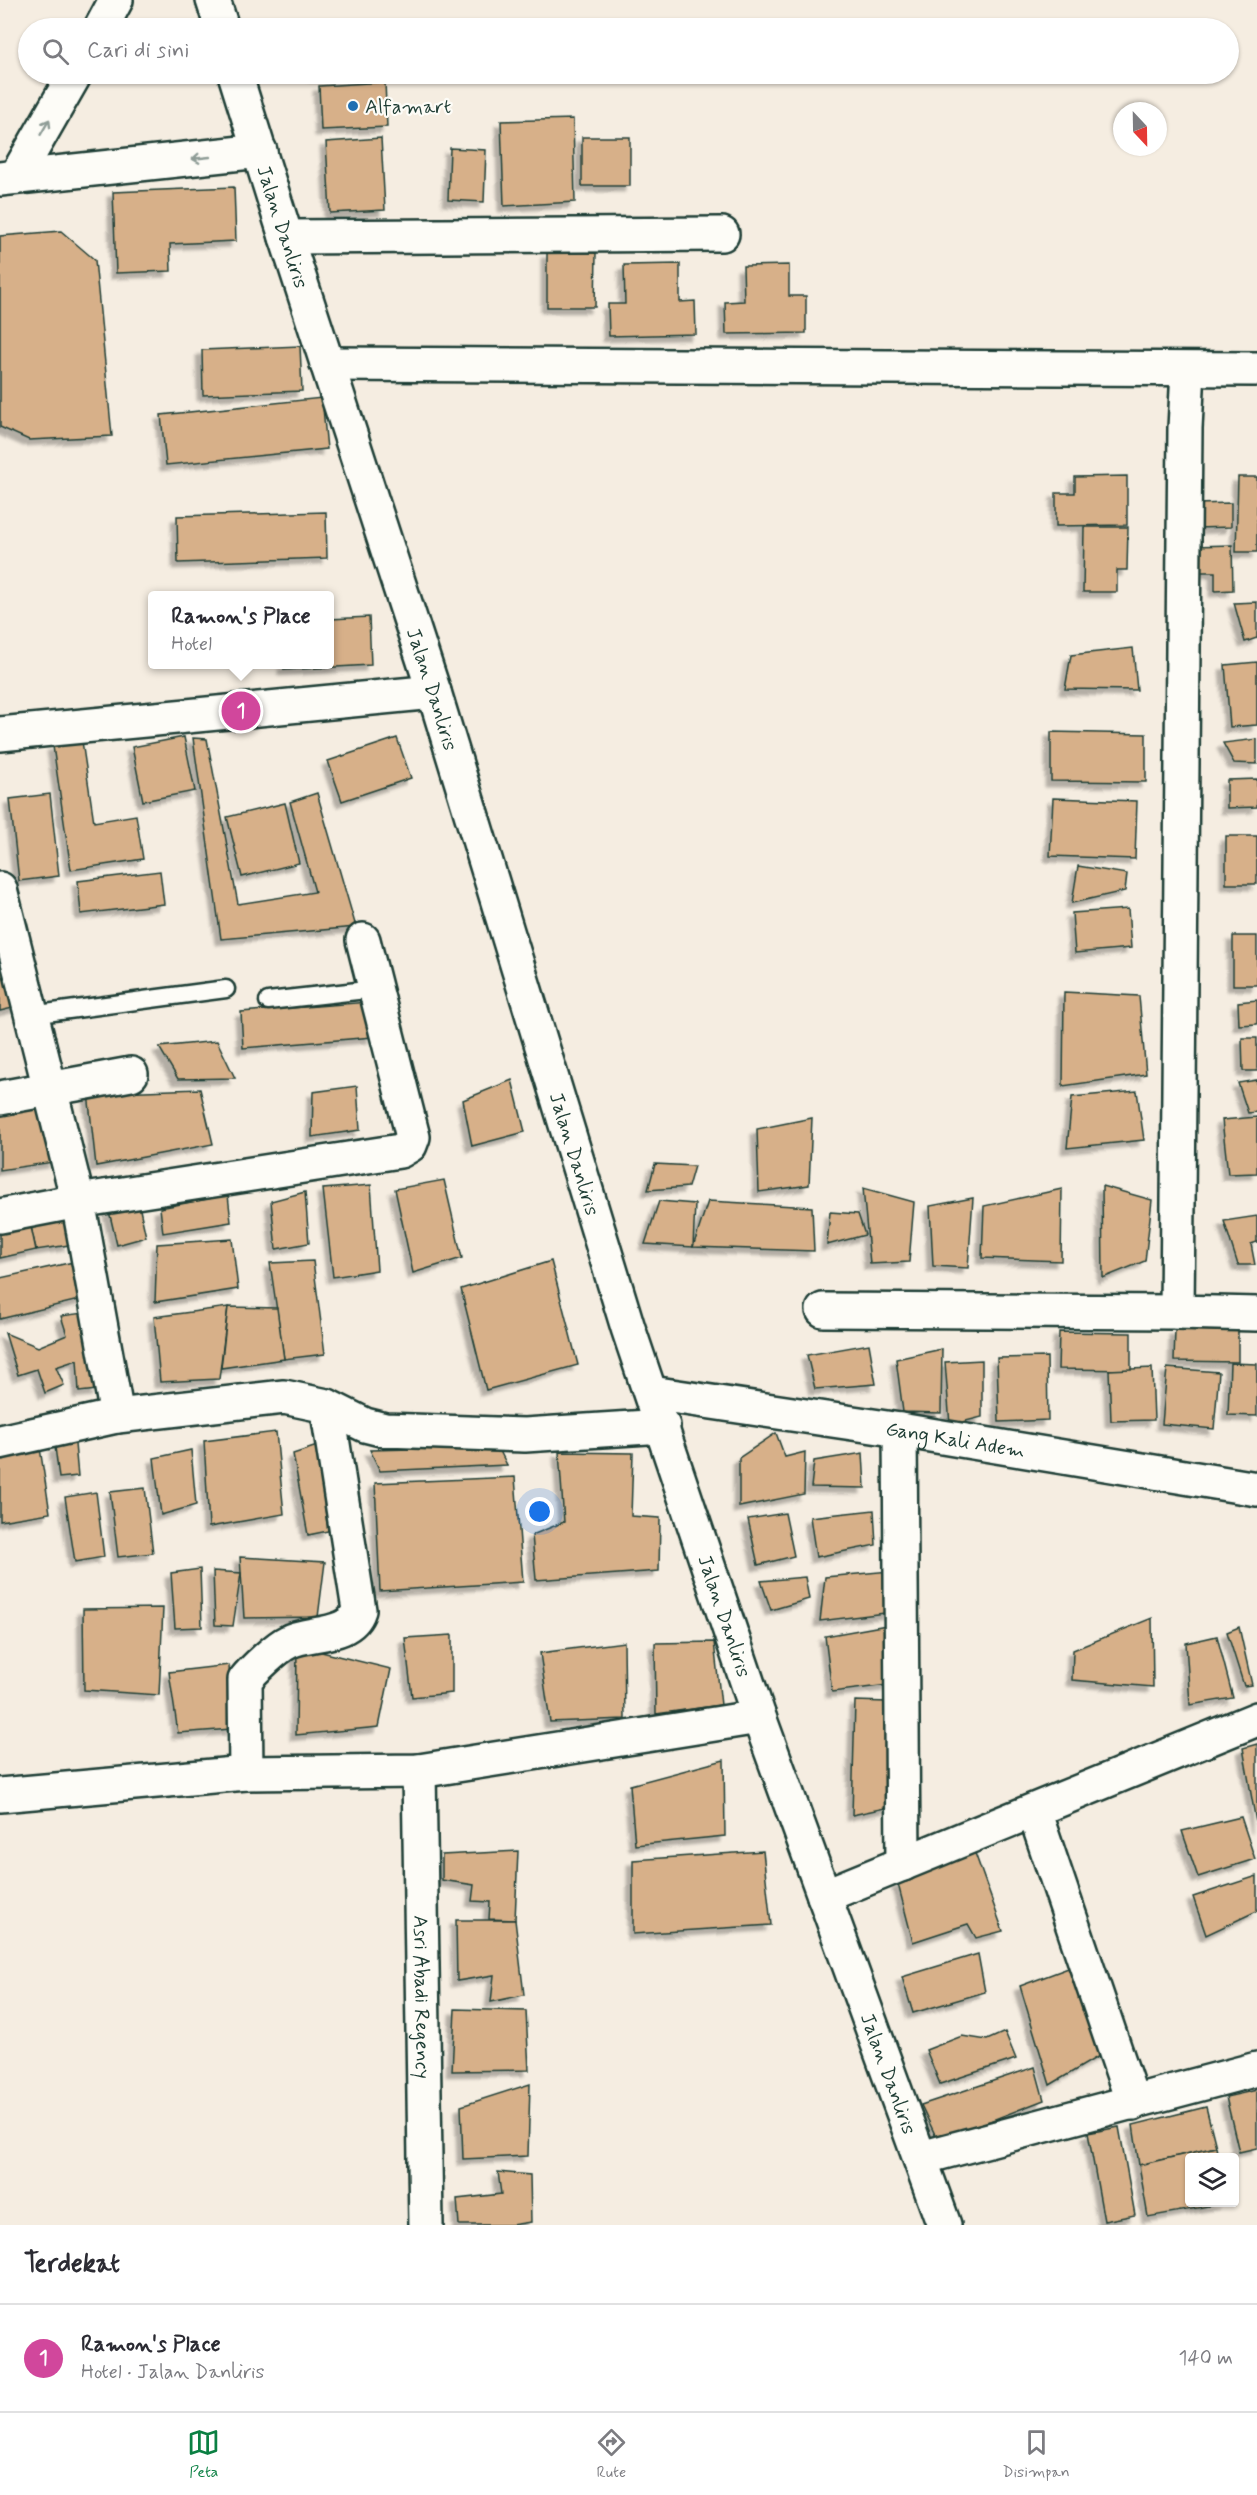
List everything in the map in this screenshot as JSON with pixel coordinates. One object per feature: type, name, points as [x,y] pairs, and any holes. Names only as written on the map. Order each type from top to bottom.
[{"type":"street","points":[[106,18],[116,0]]},
{"type":"street","points":[[213,0],[219,18]]},
{"type":"street","points":[[8,178],[69,84]]},
{"type":"street","name":"Jalan Danliris","points":[[239,84],[286,237],[434,692],[628,1328],[663,1426],[759,1717],[944,2225]]},
{"type":"street","points":[[8,178],[260,151]]},
{"type":"street","points":[[286,237],[722,234]]},
{"type":"street","points":[[327,364],[1257,369]]},
{"type":"street","points":[[1177,1312],[1185,440],[1188,370]]},
{"type":"street","points":[[0,734],[434,692]]},
{"type":"street","points":[[0,890],[78,1201],[117,1416]]},
{"type":"street","points":[[0,1216],[78,1201],[400,1151],[410,1145],[413,1137],[363,940]]},
{"type":"street","points":[[0,1098],[131,1074]]},
{"type":"street","points":[[823,1310],[1257,1314]]},
{"type":"street","name":"Gang Kali Adem","points":[[651,1393],[900,1430],[1257,1489]]},
{"type":"street","points":[[0,1442],[117,1416],[284,1397],[327,1406],[375,1429],[385,1430],[525,1435],[663,1426]]},
{"type":"street","points":[[246,1773],[245,1680],[288,1642],[344,1627],[356,1618],[359,1610],[327,1406]]},
{"type":"street","points":[[900,1430],[903,1864]]},
{"type":"street","points":[[1,1787],[246,1773],[419,1771],[759,1717]]},
{"type":"street","points":[[824,1896],[1257,1719]]},
{"type":"street","name":"Asri Abadi Regency","points":[[419,1771],[426,2225]]},
{"type":"street","points":[[1034,1811],[1133,2103]]},
{"type":"street","points":[[921,2158],[1257,2069]]},
{"type":"lane","points":[[32,1015],[226,989]]},
{"type":"lane","points":[[268,1001],[375,989]]},
{"type":"building","name":"Alfamart","points":[[385,84],[387,127],[321,130],[319,86]]},
{"type":"building","points":[[573,119],[575,202],[504,206],[501,121]]},
{"type":"building","points":[[582,137],[630,137],[630,186],[582,186]]},
{"type":"building","points":[[381,138],[385,210],[330,213],[326,142]]},
{"type":"building","points":[[450,148],[486,150],[484,202],[448,200]]},
{"type":"building","points":[[234,187],[236,241],[170,244],[171,271],[116,273],[113,192]]},
{"type":"building","points":[[61,231],[95,260],[112,436],[29,440],[0,427],[0,236]]},
{"type":"building","points":[[547,253],[596,253],[595,307],[547,307]]},
{"type":"building","points":[[680,264],[680,302],[695,301],[696,334],[609,336],[608,304],[625,304],[624,265]]},
{"type":"building","points":[[789,265],[789,296],[806,296],[806,333],[726,334],[725,302],[744,301],[743,266]]},
{"type":"building","points":[[300,346],[302,391],[203,395],[202,350]]},
{"type":"building","points":[[322,398],[327,449],[166,465],[161,415]]},
{"type":"building","points":[[1127,476],[1127,525],[1056,526],[1056,493],[1075,493],[1075,477]]},
{"type":"building","points":[[1238,477],[1257,477],[1257,552],[1236,552]]},
{"type":"building","points":[[1231,503],[1231,527],[1196,528],[1196,504]]},
{"type":"building","points":[[326,512],[327,558],[178,563],[177,516]]},
{"type":"building","points":[[1084,527],[1128,527],[1127,570],[1117,570],[1117,592],[1083,592]]},
{"type":"building","points":[[1232,545],[1233,590],[1215,591],[1215,572],[1195,572],[1194,546]]},
{"type":"building","points":[[1257,602],[1257,638],[1245,642],[1234,603]]},
{"type":"building","points":[[369,617],[371,665],[334,667],[334,619]]},
{"type":"building","points":[[1133,648],[1137,690],[1065,689],[1071,655]]},
{"type":"building","points":[[1257,662],[1257,725],[1230,727],[1225,665]]},
{"type":"building","points":[[1051,732],[1146,734],[1146,782],[1051,781]]},
{"type":"building","points":[[184,737],[195,791],[143,801],[132,747]]},
{"type":"building","points":[[193,738],[207,739],[238,904],[315,892],[290,802],[317,793],[356,927],[221,939]]},
{"type":"building","points":[[397,738],[411,778],[342,801],[328,761]]},
{"type":"building","points":[[1257,739],[1257,764],[1234,763],[1223,743]]},
{"type":"building","points":[[82,741],[94,822],[136,815],[143,859],[71,870],[53,746]]},
{"type":"building","points":[[1257,779],[1257,807],[1227,808],[1227,780]]},
{"type":"building","points":[[50,794],[59,876],[19,881],[10,799]]},
{"type":"building","points":[[1053,798],[1137,801],[1135,859],[1050,856]]},
{"type":"building","points":[[285,803],[299,863],[242,877],[227,817]]},
{"type":"building","points":[[1226,836],[1257,836],[1257,884],[1226,884]]},
{"type":"building","points":[[1078,866],[1127,874],[1125,891],[1072,903]]},
{"type":"building","points":[[160,871],[164,904],[81,914],[78,881]]},
{"type":"building","points":[[1128,909],[1131,948],[1075,953],[1072,913]]},
{"type":"building","points":[[1233,936],[1257,936],[1257,985],[1233,985]]},
{"type":"building","points":[[8,969],[17,1007],[0,1011],[0,971]]},
{"type":"building","points":[[1064,992],[1139,996],[1146,1074],[1063,1086]]},
{"type":"building","points":[[1257,1000],[1257,1024],[1239,1025],[1238,1002]]},
{"type":"building","points":[[369,1002],[373,1037],[243,1048],[241,1012]]},
{"type":"building","points":[[1242,1038],[1257,1038],[1257,1071],[1243,1071]]},
{"type":"building","points":[[217,1041],[235,1078],[178,1079],[159,1047]]},
{"type":"building","points":[[512,1080],[525,1132],[472,1146],[463,1100]]},
{"type":"building","points":[[1257,1080],[1257,1112],[1248,1113],[1238,1083]]},
{"type":"building","points":[[357,1086],[360,1130],[312,1137],[313,1092]]},
{"type":"building","points":[[200,1089],[213,1144],[96,1166],[88,1093]]},
{"type":"building","points":[[1137,1091],[1144,1140],[1067,1148],[1072,1097]]},
{"type":"building","points":[[40,1109],[54,1162],[0,1170],[0,1115]]},
{"type":"building","points":[[1257,1117],[1257,1173],[1228,1174],[1222,1120]]},
{"type":"building","points":[[812,1118],[809,1185],[759,1192],[757,1129]]},
{"type":"building","points":[[655,1164],[694,1166],[688,1187],[648,1190]]},
{"type":"building","points":[[444,1180],[462,1258],[413,1273],[395,1189]]},
{"type":"building","points":[[371,1185],[377,1270],[333,1277],[323,1189]]},
{"type":"building","points":[[1102,1186],[1152,1200],[1145,1261],[1103,1278]]},
{"type":"building","points":[[863,1188],[914,1202],[909,1262],[870,1264]]},
{"type":"building","points":[[1062,1189],[1061,1261],[982,1258],[984,1206]]},
{"type":"building","points":[[305,1192],[309,1243],[276,1249],[271,1201]]},
{"type":"building","points":[[228,1195],[231,1222],[163,1233],[160,1208]]},
{"type":"building","points":[[973,1198],[968,1268],[933,1266],[930,1206]]},
{"type":"building","points":[[659,1201],[695,1204],[693,1247],[645,1244]]},
{"type":"building","points":[[708,1201],[812,1207],[814,1251],[693,1247]]},
{"type":"building","points":[[139,1205],[146,1237],[117,1245],[109,1211]]},
{"type":"building","points":[[830,1212],[858,1214],[865,1235],[827,1245]]},
{"type":"building","points":[[1257,1216],[1257,1242],[1251,1244],[1255,1265],[1238,1265],[1224,1221]]},
{"type":"building","points":[[66,1219],[69,1245],[36,1250],[30,1222]]},
{"type":"building","points":[[30,1222],[36,1250],[0,1258],[0,1230]]},
{"type":"building","points":[[232,1239],[238,1289],[155,1302],[157,1244]]},
{"type":"building","points":[[78,1261],[83,1299],[0,1319],[0,1278]]},
{"type":"building","points":[[313,1261],[325,1354],[284,1359],[270,1263]]},
{"type":"building","points":[[551,1261],[578,1365],[486,1390],[461,1289]]},
{"type":"building","points":[[228,1307],[219,1379],[160,1382],[154,1317]]},
{"type":"building","points":[[228,1307],[277,1308],[284,1359],[221,1368]]},
{"type":"building","points":[[83,1313],[97,1390],[79,1392],[77,1360],[56,1367],[64,1385],[45,1393],[37,1369],[18,1375],[5,1333],[38,1347],[67,1335],[61,1316]]},
{"type":"building","points":[[1175,1330],[1238,1331],[1238,1362],[1174,1361]]},
{"type":"building","points":[[1059,1332],[1131,1333],[1131,1370],[1058,1369]]},
{"type":"building","points":[[869,1344],[876,1384],[815,1389],[807,1355]]},
{"type":"building","points":[[942,1349],[941,1413],[903,1412],[896,1359]]},
{"type":"building","points":[[1047,1357],[1048,1420],[999,1422],[997,1358]]},
{"type":"building","points":[[982,1360],[982,1417],[950,1425],[945,1362]]},
{"type":"building","points":[[1230,1363],[1257,1364],[1257,1416],[1228,1415]]},
{"type":"building","points":[[1152,1368],[1154,1420],[1111,1421],[1109,1370]]},
{"type":"building","points":[[1167,1368],[1219,1372],[1214,1429],[1162,1424]]},
{"type":"building","points":[[276,1432],[284,1514],[209,1527],[204,1441]]},
{"type":"building","points":[[776,1433],[785,1457],[805,1452],[804,1494],[739,1507],[739,1458]]},
{"type":"building","points":[[75,1444],[78,1476],[59,1478],[55,1447]]},
{"type":"building","points":[[317,1446],[328,1531],[308,1535],[293,1454]]},
{"type":"building","points":[[498,1447],[507,1465],[380,1471],[370,1450]]},
{"type":"building","points":[[40,1448],[50,1513],[0,1521],[0,1454]]},
{"type":"building","points":[[191,1450],[196,1505],[161,1515],[154,1458]]},
{"type":"building","points":[[559,1452],[633,1453],[631,1516],[660,1518],[659,1571],[536,1580],[532,1535],[564,1522]]},
{"type":"building","points":[[863,1453],[865,1488],[811,1487],[814,1461]]},
{"type":"building","points":[[515,1477],[523,1582],[380,1591],[375,1483]]},
{"type":"building","points":[[145,1488],[153,1553],[118,1557],[110,1492]]},
{"type":"building","points":[[96,1492],[104,1557],[75,1562],[65,1497]]},
{"type":"building","points":[[874,1510],[876,1545],[816,1557],[810,1517]]},
{"type":"building","points":[[785,1513],[794,1556],[758,1565],[748,1519]]},
{"type":"building","points":[[240,1557],[325,1562],[318,1617],[244,1618]]},
{"type":"building","points":[[200,1569],[202,1627],[175,1628],[171,1573]]},
{"type":"building","points":[[213,1571],[241,1573],[233,1626],[215,1625]]},
{"type":"building","points":[[890,1571],[893,1612],[820,1621],[825,1577]]},
{"type":"building","points":[[805,1577],[809,1599],[771,1610],[761,1581]]},
{"type":"building","points":[[163,1608],[159,1695],[84,1690],[83,1609]]},
{"type":"building","points":[[1152,1618],[1153,1687],[1072,1680],[1073,1650]]},
{"type":"building","points":[[887,1625],[888,1685],[832,1692],[825,1636]]},
{"type":"building","points":[[1239,1627],[1252,1685],[1244,1686],[1227,1632]]},
{"type":"building","points":[[452,1635],[452,1693],[412,1697],[405,1638]]},
{"type":"building","points":[[1217,1636],[1233,1698],[1190,1705],[1186,1643]]},
{"type":"building","points":[[624,1642],[625,1719],[550,1722],[540,1653]]},
{"type":"building","points":[[714,1642],[721,1705],[656,1714],[655,1643]]},
{"type":"building","points":[[297,1646],[391,1669],[379,1727],[296,1735]]},
{"type":"building","points":[[229,1665],[232,1729],[178,1733],[169,1672]]},
{"type":"building","points":[[855,1701],[887,1702],[890,1807],[852,1815]]},
{"type":"building","points":[[1257,1744],[1257,1828],[1243,1748]]},
{"type":"building","points":[[724,1760],[725,1836],[635,1845],[630,1785]]},
{"type":"building","points":[[1241,1817],[1255,1859],[1198,1877],[1182,1831]]},
{"type":"building","points":[[518,1851],[515,1920],[489,1919],[490,1902],[472,1901],[474,1885],[442,1880],[442,1855]]},
{"type":"building","points":[[763,1851],[771,1925],[633,1934],[633,1860]]},
{"type":"building","points":[[975,1853],[1003,1931],[976,1938],[968,1924],[913,1942],[898,1884]]},
{"type":"building","points":[[1257,1876],[1257,1911],[1206,1935],[1193,1897]]},
{"type":"building","points":[[456,1920],[515,1920],[524,1995],[491,2002],[494,1975],[457,1981]]},
{"type":"building","points":[[978,1954],[985,1992],[913,2013],[902,1977]]},
{"type":"building","points":[[1079,1964],[1106,2052],[1050,2085],[1020,1986]]},
{"type":"building","points":[[455,2009],[526,2011],[529,2070],[452,2071]]},
{"type":"building","points":[[1005,2032],[1016,2059],[940,2084],[926,2050],[962,2036],[987,2040]]},
{"type":"building","points":[[1035,2067],[1044,2100],[938,2141],[921,2105]]},
{"type":"building","points":[[530,2084],[528,2156],[463,2159],[461,2106]]},
{"type":"building","points":[[1257,2090],[1257,2148],[1239,2152],[1226,2097]]},
{"type":"building","points":[[1206,2107],[1216,2147],[1139,2165],[1133,2125]]},
{"type":"building","points":[[1119,2127],[1135,2215],[1104,2221],[1088,2133]]},
{"type":"building","points":[[1216,2147],[1217,2153],[1190,2153]]},
{"type":"building","points":[[1185,2154],[1185,2207],[1203,2207],[1148,2217],[1139,2165]]},
{"type":"building","points":[[498,2172],[530,2175],[531,2222],[511,2225],[459,2225],[457,2199],[501,2194]]},
{"type":"place","name":"Alfamart","points":[[353,106]]},
{"type":"place","name":"Ramon's Place","points":[[241,711]]}]
